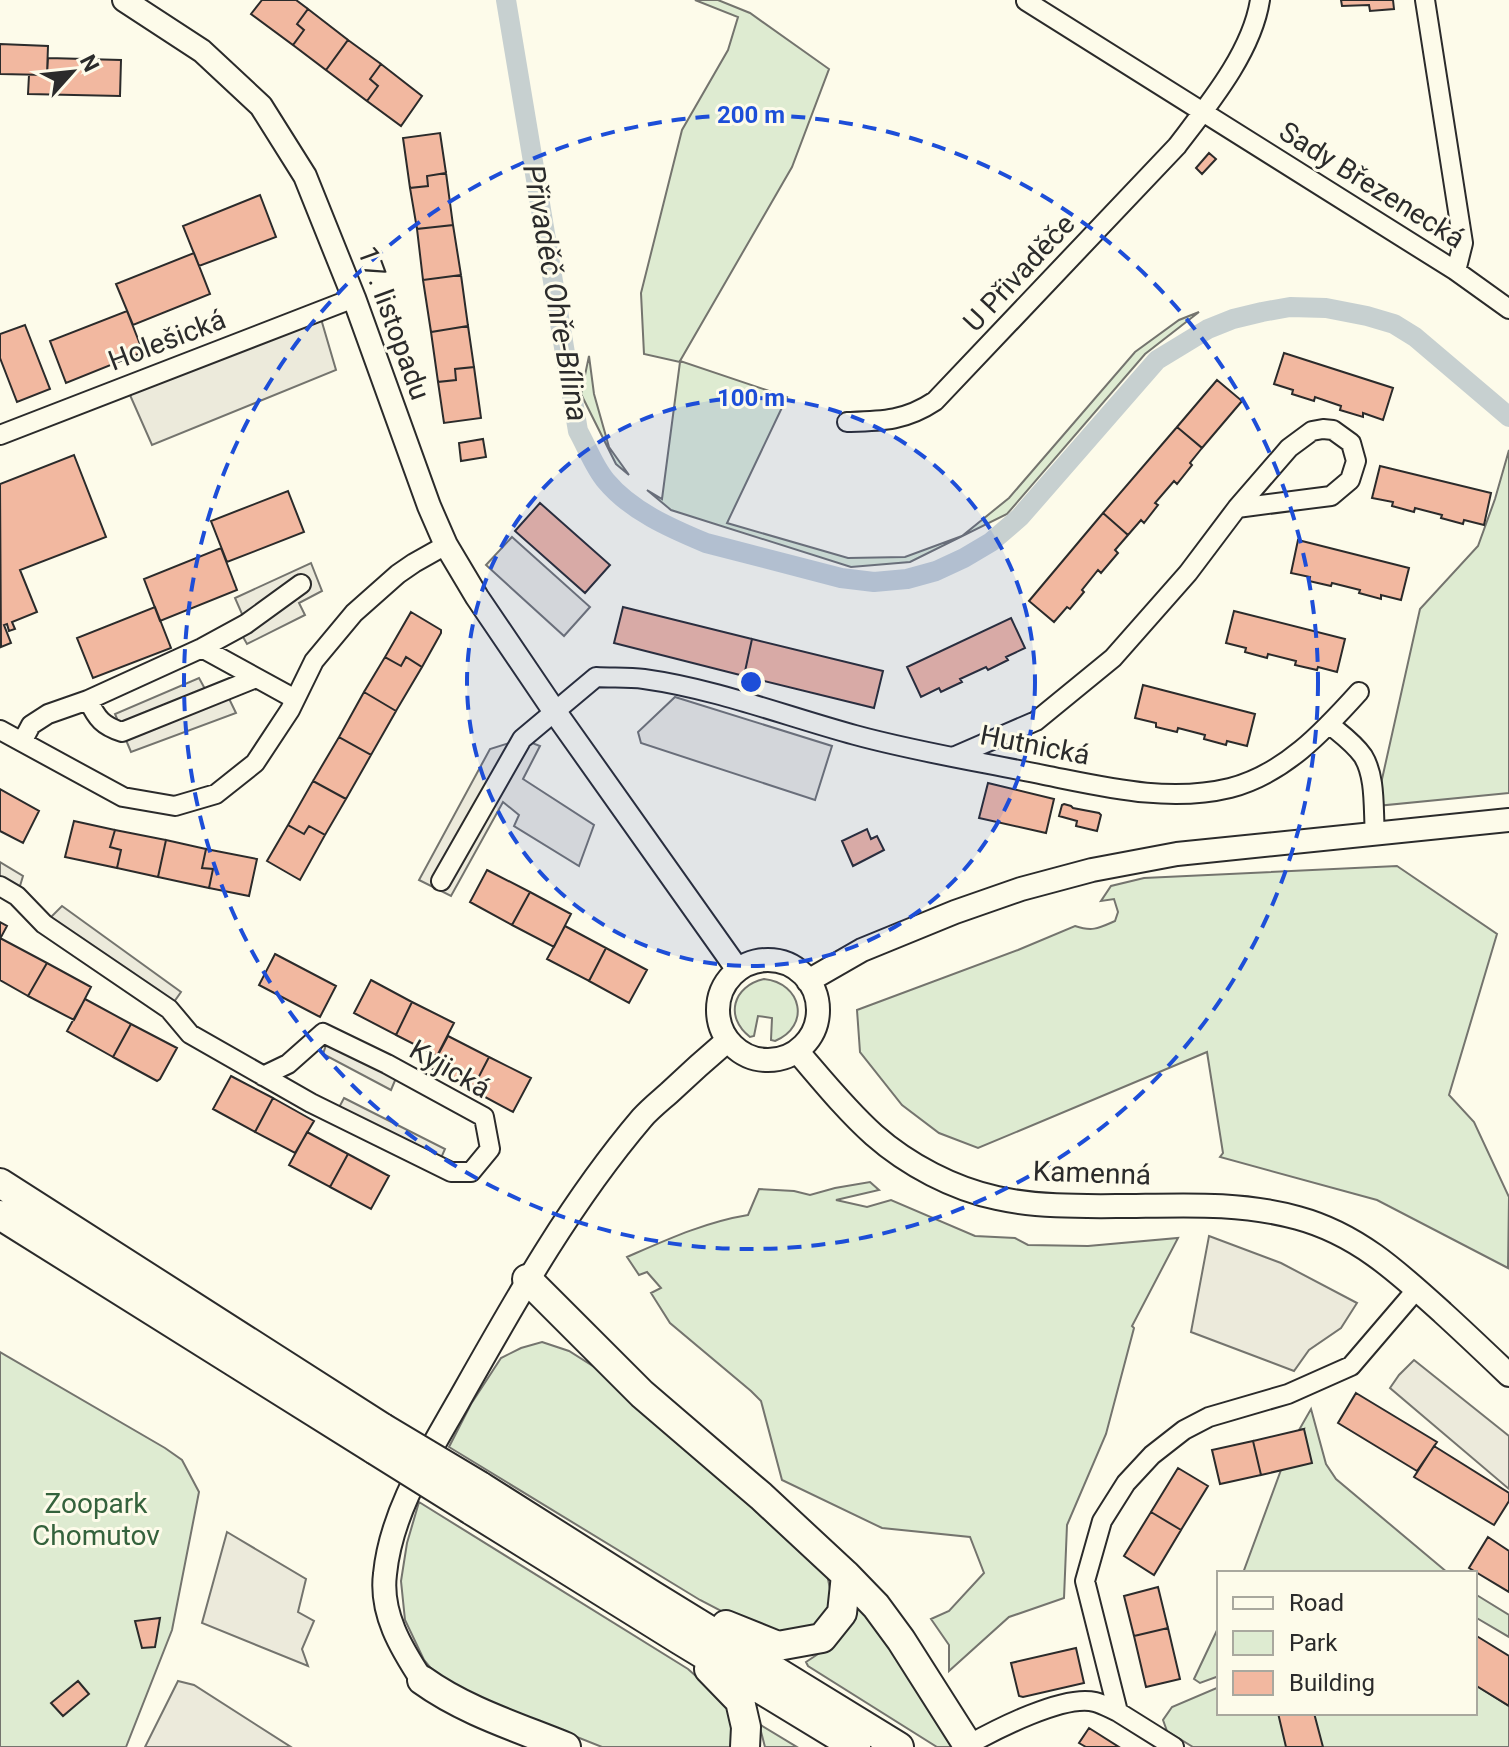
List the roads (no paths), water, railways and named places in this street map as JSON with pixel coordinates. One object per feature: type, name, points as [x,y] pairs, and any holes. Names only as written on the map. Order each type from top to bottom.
[{"type":"highway","points":[[0,1183],[379,1439]]},
{"type":"highway","points":[[0,1215],[476,1498],[652,1595],[899,1747]]},
{"type":"highway","points":[[527,1279],[642,1394],[761,1496],[876,1606],[969,1746]]},
{"type":"highway","points":[[476,1498],[680,1640],[856,1747]]},
{"type":"highway","points":[[652,1595],[778,1646],[822,1638],[842,1613],[846,1575]]},
{"type":"highway","points":[[680,1640],[740,1701],[746,1727],[745,1747]]},
{"type":"highway","points":[[422,1680],[464,1706],[566,1747]]},
{"type":"street","name":"17. listopadu","points":[[124,0],[202,51],[261,106],[305,176],[446,545],[477,597],[555,712],[738,970]]},
{"type":"street","points":[[1203,112],[1244,49],[1260,0]]},
{"type":"street","points":[[1425,0],[1463,243],[1456,271]]},
{"type":"street","name":"Sady Březenecká","points":[[1026,1],[1456,271],[1509,309]]},
{"type":"street","name":"U Přivaděče","points":[[847,422],[897,419],[922,410],[935,401],[1177,146],[1203,112]]},
{"type":"street","name":"Holešická","points":[[0,435],[354,298]]},
{"type":"street","name":"Hutnická","points":[[953,757],[1036,721],[1113,658],[1188,573],[1237,508],[1289,448],[1312,431],[1323,429],[1333,430],[1351,443],[1356,461],[1350,480],[1331,496],[1237,508]]},
{"type":"street","points":[[0,730],[123,797],[175,806],[216,794],[255,763],[290,710],[314,661],[354,613],[398,574],[446,545]]},
{"type":"street","points":[[22,742],[31,725],[48,714],[88,700],[202,648],[246,624],[301,584]]},
{"type":"street","points":[[202,648],[295,699]]},
{"type":"street","points":[[441,881],[522,739],[596,677],[643,679],[706,691],[856,736],[953,757]]},
{"type":"street","points":[[88,700],[106,727],[122,732],[256,678]]},
{"type":"street","name":"Hutnická","points":[[953,757],[1116,789],[1165,794],[1211,791],[1245,782],[1278,767],[1301,751],[1359,692]]},
{"type":"street","points":[[1329,724],[1353,744],[1369,769],[1375,834]]},
{"type":"street","points":[[808,981],[862,950],[955,912],[1021,889],[1092,870],[1177,854],[1509,820]]},
{"type":"street","name":"Kyjická","points":[[0,886],[17,896],[44,924],[169,1009],[190,1034],[263,1076],[311,1103],[451,1172],[471,1172],[490,1149],[484,1117],[323,1033],[288,1064],[263,1076]]},
{"type":"street","points":[[768,960],[797,970],[808,981],[818,1011],[808,1040],[797,1051],[783,1058],[753,1058],[739,1051],[728,1040],[720,1026],[720,995],[727,981],[738,970],[768,960]]},
{"type":"street","points":[[422,1680],[394,1633],[386,1606],[384,1576],[401,1510],[527,1279],[569,1213],[644,1116],[728,1040]]},
{"type":"street","name":"Kamenná","points":[[797,1051],[876,1137],[915,1165],[954,1185],[997,1198],[1041,1204],[1252,1207],[1299,1218],[1342,1234],[1375,1254],[1417,1289],[1509,1375]]},
{"type":"street","points":[[1118,1712],[1085,1581],[1102,1521],[1126,1483],[1152,1455],[1184,1430],[1209,1417],[1288,1394],[1351,1366],[1417,1289]]},
{"type":"street","points":[[969,1746],[1019,1719],[1068,1703],[1092,1701],[1118,1712],[1174,1747]]},
{"type":"waterway","name":"Přivaděč Ohře-Bílina","points":[[506,0],[578,431],[598,470],[616,492],[652,518],[706,543],[841,578],[874,582],[907,579],[936,571],[991,542],[1020,517],[1157,360],[1208,329],[1233,319],[1290,307],[1326,308],[1394,324],[1415,337],[1509,417]]},
{"type":"park label","name":"Zoopark Chomutov","points":[[96,1519]]}]
